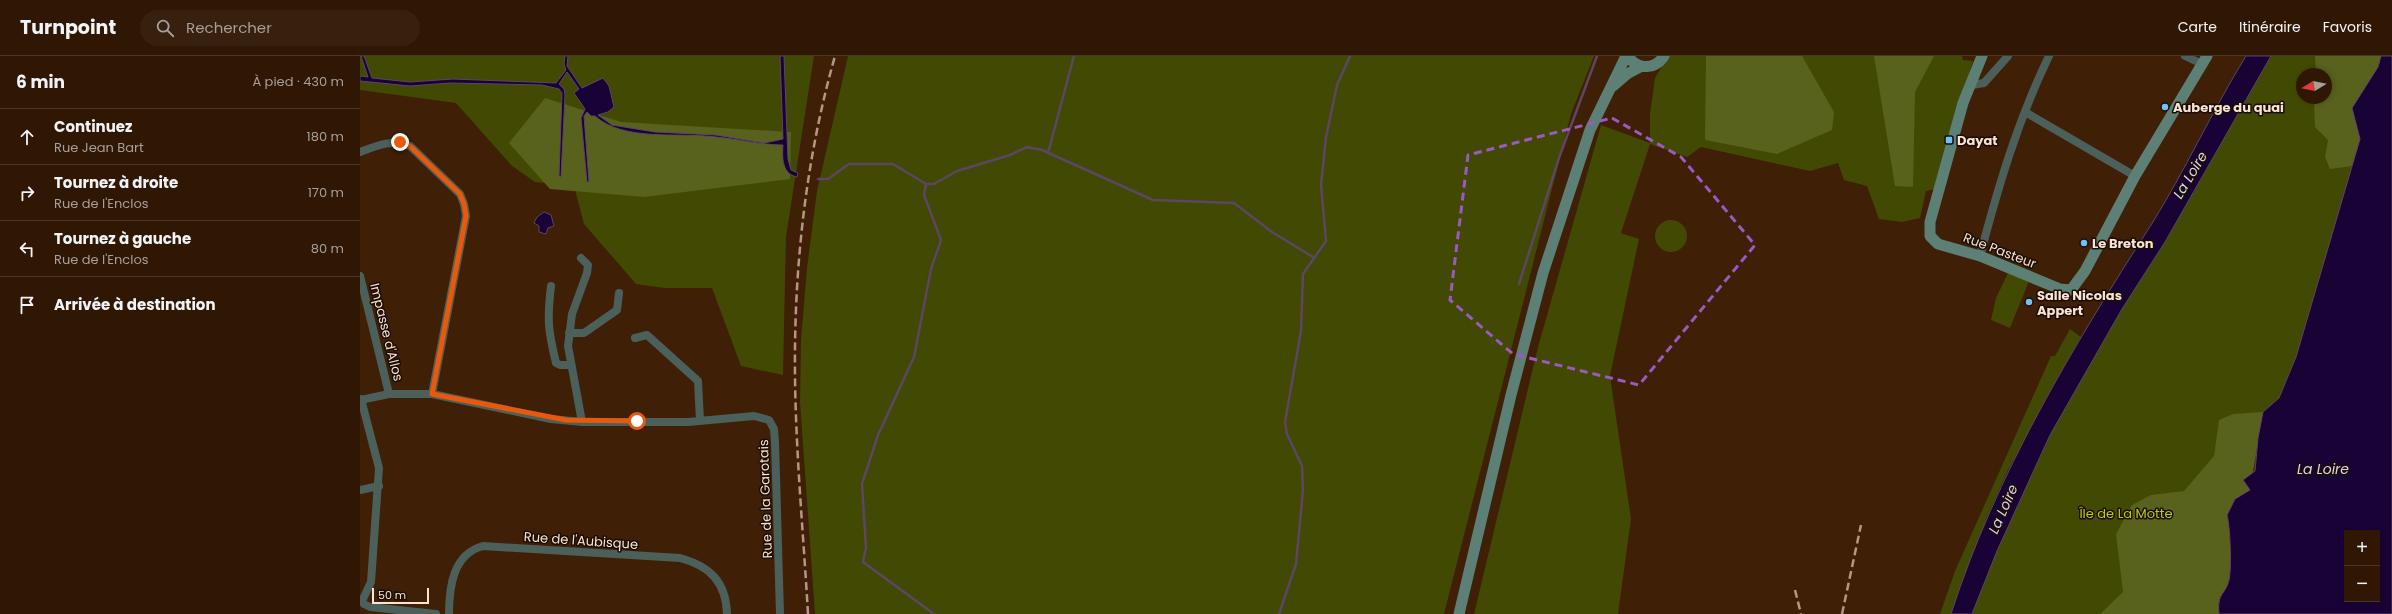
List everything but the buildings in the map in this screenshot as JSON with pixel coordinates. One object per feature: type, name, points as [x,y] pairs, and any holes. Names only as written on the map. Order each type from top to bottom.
[{"type":"main road","points":[[1459,614],[1511,395],[1543,273],[1590,130],[1627,56],[1634,63],[1642,66],[1655,65],[1664,56]]},
{"type":"main road","points":[[1972,85],[1982,56]]},
{"type":"main road","points":[[2135,176],[2205,60]]},
{"type":"main road","points":[[1612,87],[1628,74],[1642,66]]},
{"type":"main road","name":"Rue Pasteur","points":[[1972,85],[1963,103],[1929,227],[1930,236],[1934,242],[1980,256],[2060,289],[2071,290],[2085,271],[2135,176]]},
{"type":"street","points":[[1972,85],[1984,83],[2008,56]]},
{"type":"street","points":[[1980,256],[2016,132],[2029,97],[2049,56]]},
{"type":"street","points":[[2185,56],[2205,60]]},
{"type":"street","points":[[2024,112],[2135,176]]},
{"type":"street","points":[[360,152],[385,143],[400,142],[410,146],[460,194],[464,204],[466,216],[432,394]]},
{"type":"street","points":[[581,258],[588,265],[587,273],[576,301],[569,333],[570,365],[582,422]]},
{"type":"street","name":"Impasse d'Allos","points":[[360,276],[389,394]]},
{"type":"street","points":[[551,286],[547,318],[548,331],[556,363],[560,365],[570,365]]},
{"type":"street","points":[[569,333],[584,333],[616,310],[619,294]]},
{"type":"street","points":[[635,338],[647,335],[698,381],[700,421]]},
{"type":"street","name":"Rue de la Garotais","points":[[360,400],[389,394],[432,394],[551,419],[582,422],[700,421],[762,417],[769,420],[774,429],[778,500],[780,614]]},
{"type":"street","points":[[360,400],[375,449],[379,468],[379,486],[371,582],[361,601],[370,607],[436,614]]},
{"type":"street","points":[[360,490],[379,486]]},
{"type":"street","name":"Rue de l'Aubisque","points":[[449,614],[453,579],[458,562],[472,549],[483,546],[680,558],[696,563],[709,570],[722,590],[727,614]]},
{"type":"highlighted area","points":[[1612,118],[1681,157],[1755,245],[1639,385],[1513,354],[1450,300],[1468,155]]},
{"type":"green space","points":[[360,56],[814,56],[786,237],[783,375],[741,366],[712,288],[664,288],[636,284],[584,224],[574,186],[535,182],[512,166],[456,103],[360,90]]},
{"type":"green space","points":[[848,56],[1594,56],[1571,114],[1444,614],[815,614],[800,402],[801,340],[807,268],[817,191]]},
{"type":"green space","points":[[1668,56],[1962,56],[1963,60],[1973,61],[1935,189],[1926,191],[1920,218],[1902,222],[1879,219],[1867,186],[1844,180],[1838,163],[1810,171],[1701,147],[1687,157],[1650,144],[1621,233],[1639,239],[1610,376],[1631,519],[1618,614],[1474,614],[1538,347],[1601,125],[1650,143],[1650,114],[1655,78]]},
{"type":"green space","points":[[1706,56],[1802,56],[1834,112],[1832,130],[1777,154],[1705,140]]},
{"type":"green space","points":[[1874,56],[1934,56],[1915,92],[1913,187],[1895,186]]},
{"type":"green space","name":"Île de La Motte","points":[[2271,56],[2381,56],[2353,166],[2296,357],[2279,398],[2263,412],[2218,600],[2219,614],[1972,614],[1997,551],[2050,435],[2122,309],[2165,242]]},
{"type":"green space","points":[[2315,56],[2381,56],[2378,67],[2352,108],[2360,138],[2353,166],[2330,169],[2325,157],[2328,140],[2315,127],[2314,104],[2332,104],[2332,68],[2316,68]]},
{"type":"green space","points":[[545,98],[621,122],[791,132],[790,179],[644,197],[550,189],[509,143]]},
{"type":"green space","points":[[1668,220],[1674,220],[1684,227],[1687,236],[1686,242],[1680,249],[1674,252],[1668,252],[1658,245],[1655,239],[1655,233],[1662,223]]},
{"type":"green space","points":[[2008,273],[2029,281],[2010,328],[1991,320],[1996,298]]},
{"type":"green space","points":[[2070,329],[2081,337],[2008,470],[1987,517],[1951,614],[1940,614],[1955,571],[2051,356],[2055,356]]},
{"type":"green space","points":[[2263,412],[2250,490],[2235,499],[2227,515],[2230,547],[2230,574],[2227,585],[2220,598],[2219,614],[2100,614],[2123,592],[2116,534],[2132,505],[2151,495],[2184,491],[2214,456],[2219,420],[2233,414]]},
{"type":"water","points":[[361,56],[364,56],[372,78],[410,82],[453,79],[556,83],[566,70],[564,64],[565,56],[568,56],[567,66],[582,88],[603,78],[609,86],[614,107],[608,112],[598,115],[612,125],[655,132],[716,135],[764,143],[783,139],[780,56],[784,56],[788,159],[791,170],[798,173],[797,177],[788,173],[784,165],[783,145],[766,144],[701,136],[636,133],[621,130],[607,124],[595,116],[591,116],[587,112],[584,116],[589,182],[587,182],[581,118],[585,109],[574,93],[579,89],[567,72],[559,84],[564,89],[565,95],[561,177],[559,176],[562,93],[559,89],[542,85],[450,83],[410,86],[360,81],[360,76],[368,77]]},
{"type":"water","points":[[2246,56],[2271,56],[2165,242],[2122,309],[2050,435],[1997,551],[1972,614],[1951,614],[1969,562],[1990,511],[2038,413],[2093,318],[2163,204]]},
{"type":"water","name":"La Loire","points":[[2381,56],[2392,56],[2392,614],[2219,614],[2220,598],[2227,585],[2230,574],[2230,547],[2227,515],[2235,499],[2250,490],[2243,480],[2255,471],[2258,438],[2263,412],[2279,398],[2296,357],[2360,139],[2352,108],[2378,67]]},
{"type":"water","points":[[544,212],[551,215],[554,226],[548,228],[546,234],[539,232],[539,226],[534,223],[537,217]]},
{"type":"waterway","points":[[1048,153],[1074,56]]},
{"type":"waterway","points":[[1279,614],[1296,564],[1303,490],[1302,466],[1287,434],[1285,422],[1301,331],[1303,274],[1326,241],[1321,185],[1326,137],[1337,85],[1350,56]]},
{"type":"waterway","points":[[1519,284],[1560,155],[1597,56]]},
{"type":"waterway","points":[[926,184],[934,184],[957,171],[1010,155],[1027,147],[1042,150],[1153,200],[1234,203],[1272,232],[1313,257]]},
{"type":"waterway","points":[[818,179],[828,179],[849,164],[893,164],[926,184],[924,195],[941,240],[931,269],[914,357],[878,435],[862,484],[866,548],[863,562],[934,614]]},
{"type":"railway","points":[[808,614],[796,415],[796,311],[805,201],[818,128],[835,56]]},
{"type":"railway","points":[[1842,614],[1861,525]]},
{"type":"railway","points":[[1795,590],[1801,614]]},
{"type":"place","name":"Auberge du quai","points":[[2165,107]]},
{"type":"place","name":"Dayat","points":[[1949,140]]},
{"type":"place","name":"Le Breton","points":[[2084,243]]},
{"type":"place","name":"Salle Nicolas Appert","points":[[2029,302]]},
{"type":"route","points":[[400,142],[410,146],[460,194],[464,204],[466,216],[432,394],[551,419],[582,422],[637,421]]}]
